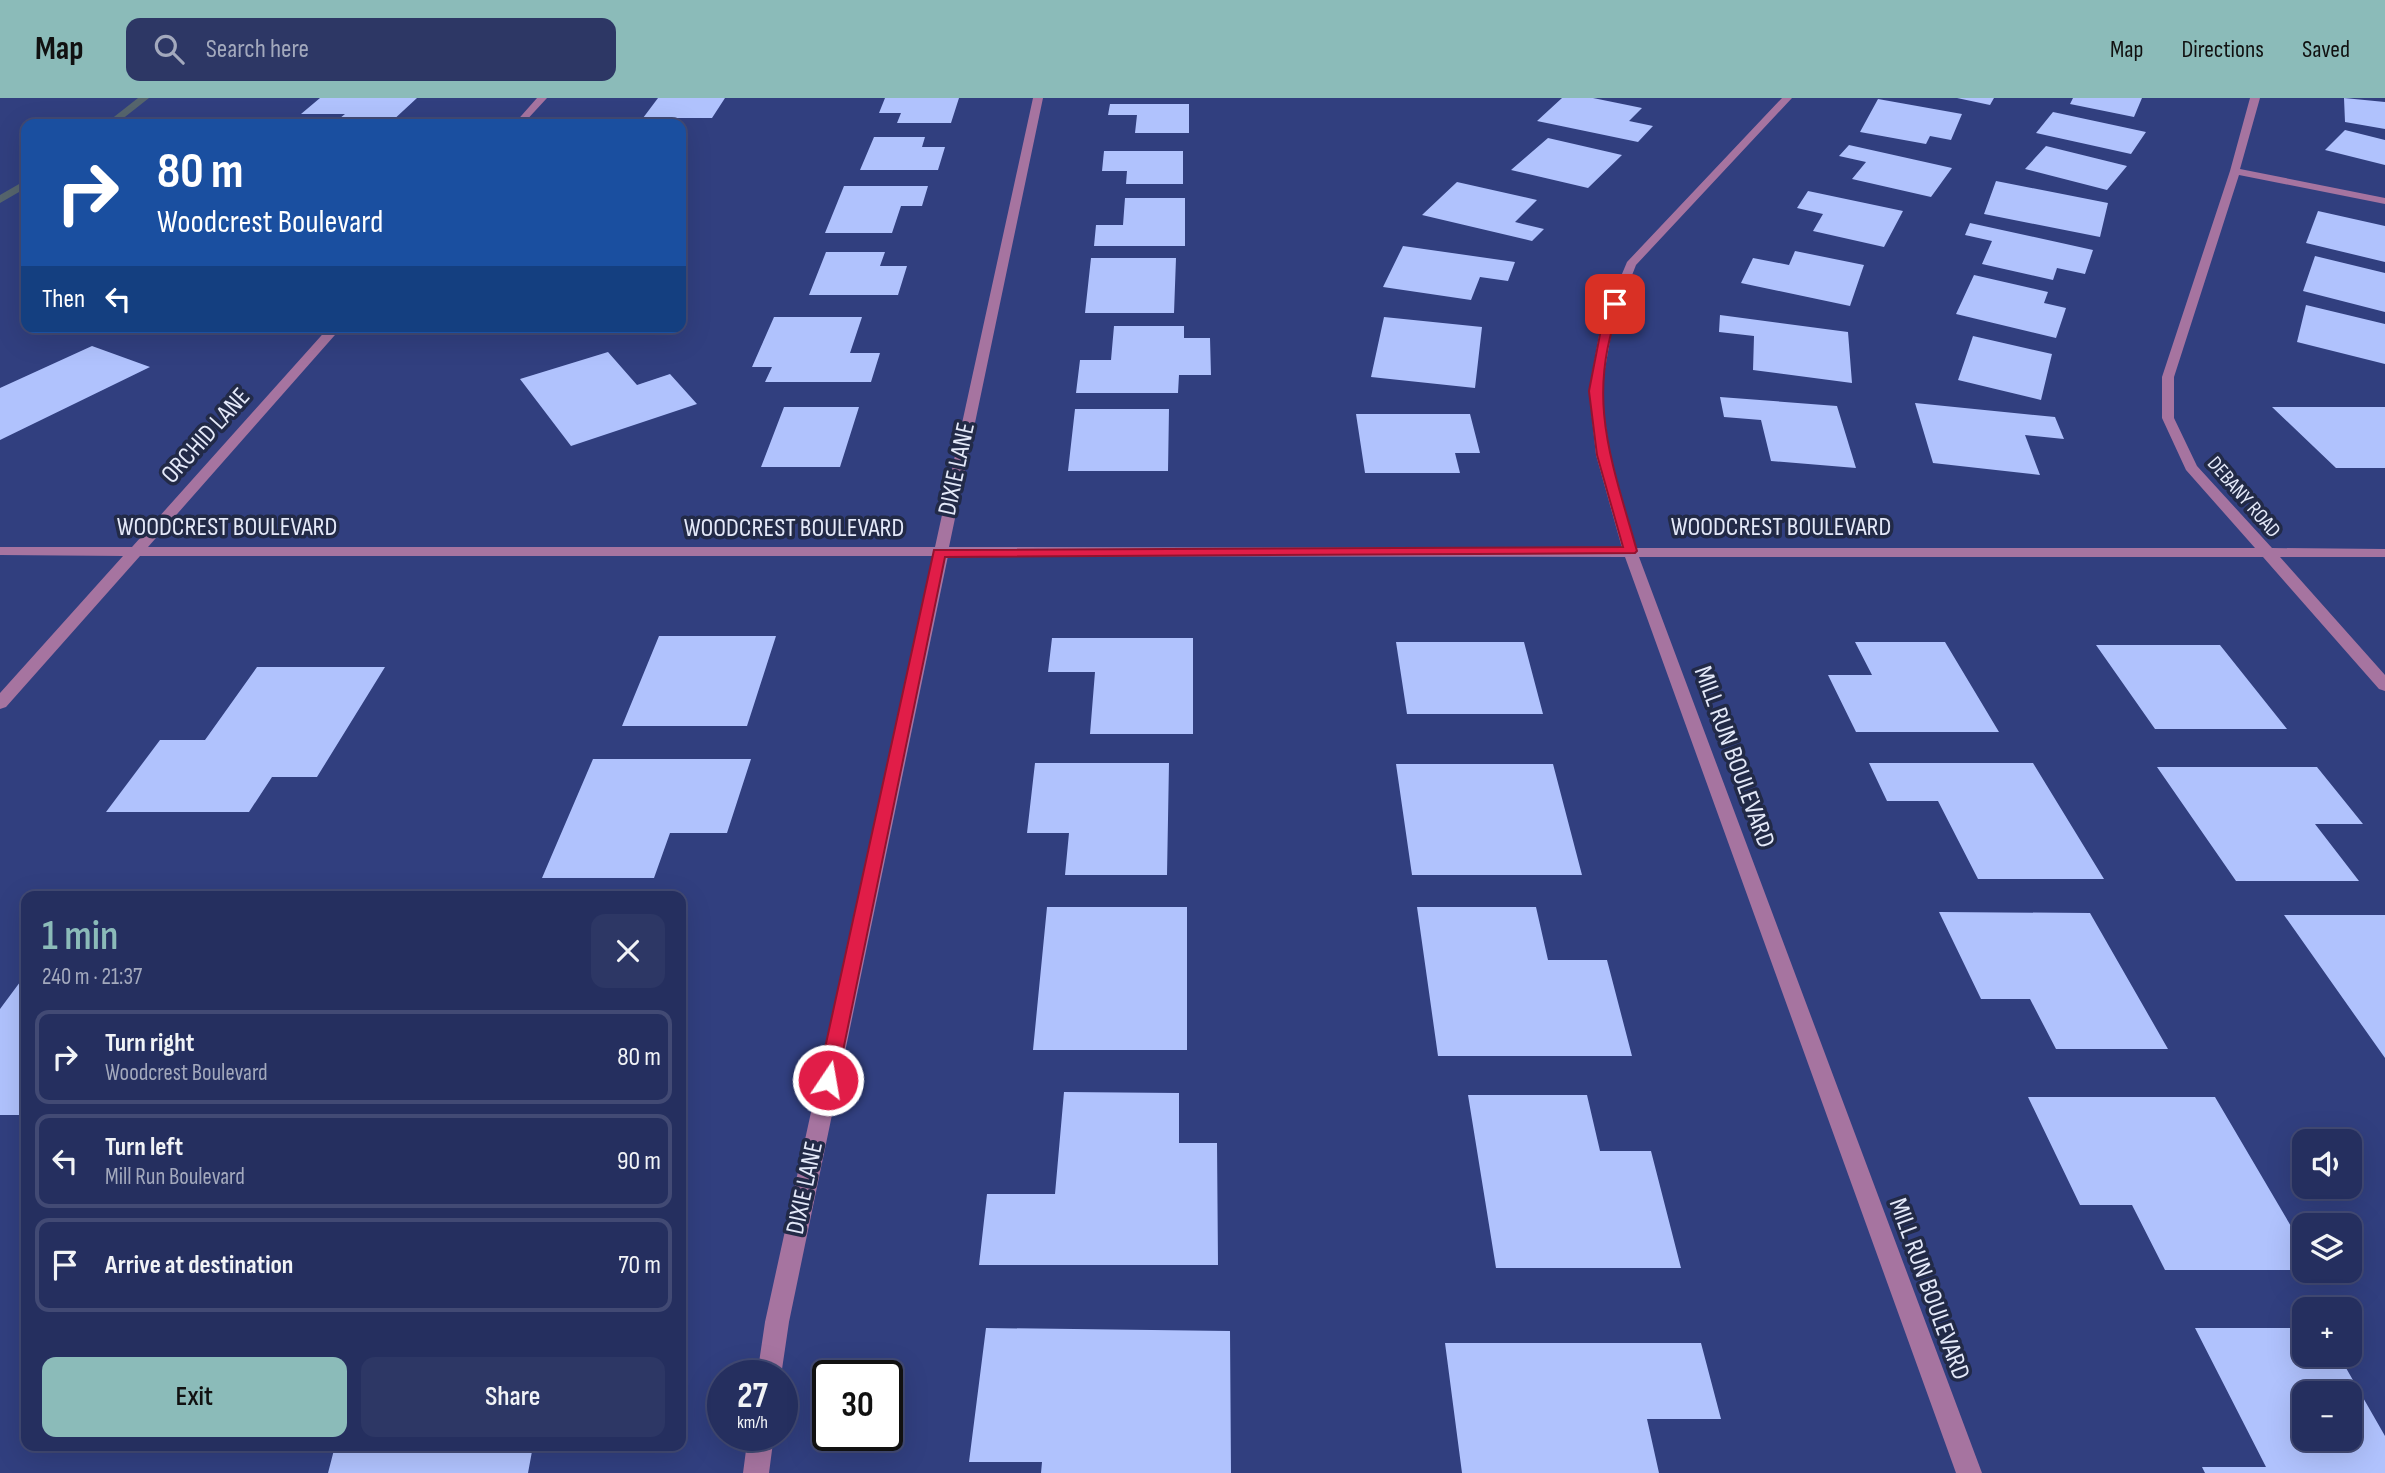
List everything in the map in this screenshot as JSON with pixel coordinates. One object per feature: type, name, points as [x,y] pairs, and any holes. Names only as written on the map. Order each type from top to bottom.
[{"type":"street","points":[[523,119],[542,98]]},
{"type":"street","name":"DIXIE LANE","points":[[771,1360],[777,1322],[939,553],[1038,98]]},
{"type":"street","name":"MILL RUN BOULEVARD","points":[[1787,98],[1631,264],[1607,324],[1595,391],[1603,455],[1630,551],[1969,1473]]},
{"type":"street","name":"DEBANY ROAD","points":[[2255,98],[2235,171],[2168,377],[2168,418],[2191,467],[2385,685]]},
{"type":"street","points":[[2235,171],[2385,201]]},
{"type":"street","name":"ORCHID LANE","points":[[0,703],[332,333]]},
{"type":"street","name":"WOODCREST BOULEVARD","points":[[0,551],[2385,553]]},
{"type":"street","points":[[756,1473],[759,1451]]},
{"type":"building","points":[[320,98],[417,98],[394,119],[339,119],[345,114],[301,114]]},
{"type":"building","points":[[658,98],[725,98],[712,118],[643,118]]},
{"type":"building","points":[[885,98],[959,98],[951,123],[897,123],[901,113],[879,113]]},
{"type":"building","points":[[1562,98],[1593,98],[1642,108],[1629,121],[1653,126],[1638,142],[1537,121]]},
{"type":"building","points":[[1957,98],[1994,98],[1990,105]]},
{"type":"building","points":[[2073,98],[2142,98],[2134,117],[2070,104]]},
{"type":"building","points":[[2344,98],[2385,102],[2385,129],[2345,122]]},
{"type":"building","points":[[1878,99],[1962,114],[1951,140],[1930,136],[1926,144],[1860,132]]},
{"type":"building","points":[[1110,104],[1189,104],[1189,133],[1135,133],[1137,115],[1108,115]]},
{"type":"building","points":[[2053,112],[2146,132],[2131,154],[2036,133]]},
{"type":"building","points":[[2345,130],[2385,140],[2385,165],[2325,150]]},
{"type":"building","points":[[874,137],[925,137],[922,147],[945,147],[938,170],[860,170]]},
{"type":"building","points":[[1548,138],[1622,155],[1588,188],[1511,170]]},
{"type":"building","points":[[1849,145],[1952,168],[1931,197],[1852,179],[1866,162],[1839,156]]},
{"type":"building","points":[[2046,146],[2127,166],[2107,190],[2025,169]]},
{"type":"building","points":[[1104,151],[1183,151],[1183,184],[1126,184],[1127,171],[1102,171]]},
{"type":"building","points":[[1996,181],[2108,203],[2100,237],[1984,214]]},
{"type":"building","points":[[1457,182],[1537,200],[1515,222],[1544,229],[1532,241],[1422,215]]},
{"type":"building","points":[[844,186],[928,186],[922,206],[901,206],[892,233],[825,233]]},
{"type":"building","points":[[1808,191],[1903,211],[1884,247],[1813,231],[1823,214],[1797,208]]},
{"type":"building","points":[[1125,198],[1185,198],[1185,246],[1094,246],[1096,225],[1123,225]]},
{"type":"building","points":[[2318,211],[2385,226],[2385,262],[2306,243]]},
{"type":"building","points":[[1970,223],[2093,250],[2085,274],[2057,268],[2053,280],[1982,264],[1992,241],[1965,235]]},
{"type":"building","points":[[1403,246],[1515,262],[1508,281],[1480,277],[1471,300],[1383,287]]},
{"type":"building","points":[[1795,251],[1864,265],[1850,306],[1741,283],[1753,258],[1789,265]]},
{"type":"building","points":[[826,252],[885,252],[880,266],[907,266],[898,295],[809,295]]},
{"type":"building","points":[[2315,256],[2385,273],[2385,312],[2303,291]]},
{"type":"building","points":[[1091,258],[1176,258],[1174,313],[1085,313]]},
{"type":"building","points":[[1974,275],[2048,292],[2044,303],[2066,308],[2056,338],[1956,314]]},
{"type":"building","points":[[2306,305],[2385,324],[2385,364],[2297,342]]},
{"type":"building","points":[[1720,315],[1848,332],[1852,383],[1753,370],[1754,336],[1719,332]]},
{"type":"building","points":[[774,317],[862,317],[850,353],[880,353],[871,382],[765,382],[772,367],[752,367]]},
{"type":"building","points":[[1384,317],[1482,327],[1475,388],[1371,377]]},
{"type":"building","points":[[1114,326],[1184,326],[1184,338],[1210,338],[1211,375],[1179,375],[1178,393],[1076,393],[1080,360],[1111,360]]},
{"type":"building","points":[[1973,336],[2052,354],[2041,400],[1958,380]]},
{"type":"building","points":[[92,346],[150,367],[0,440],[0,388]]},
{"type":"building","points":[[608,352],[637,385],[670,374],[697,404],[571,446],[520,379]]},
{"type":"building","points":[[1720,397],[1837,406],[1856,468],[1771,461],[1761,420],[1724,417]]},
{"type":"building","points":[[1915,403],[2055,417],[2064,439],[2025,435],[2040,475],[1933,463]]},
{"type":"building","points":[[784,407],[859,407],[840,467],[761,467]]},
{"type":"building","points":[[2272,407],[2385,407],[2385,468],[2336,468]]},
{"type":"building","points":[[1075,409],[1169,409],[1168,471],[1068,471]]},
{"type":"building","points":[[1356,414],[1470,414],[1480,453],[1455,453],[1460,473],[1365,473]]},
{"type":"building","points":[[659,636],[776,636],[747,726],[622,726]]},
{"type":"building","points":[[1052,638],[1193,638],[1193,734],[1090,734],[1095,672],[1048,672]]},
{"type":"building","points":[[1396,642],[1524,642],[1543,714],[1407,714]]},
{"type":"building","points":[[1855,642],[1945,642],[1999,732],[1856,732],[1828,675],[1872,675]]},
{"type":"building","points":[[2096,645],[2220,645],[2287,729],[2155,729]]},
{"type":"building","points":[[257,667],[385,667],[317,777],[272,777],[249,812],[106,812],[160,740],[205,740]]},
{"type":"building","points":[[593,759],[751,759],[727,833],[670,833],[654,878],[542,878]]},
{"type":"building","points":[[1035,763],[1169,763],[1167,875],[1065,875],[1069,833],[1027,833]]},
{"type":"building","points":[[1869,763],[2033,763],[2104,879],[1978,879],[1938,801],[1887,801]]},
{"type":"building","points":[[1396,764],[1553,764],[1582,875],[1412,875]]},
{"type":"building","points":[[2157,767],[2317,767],[2363,824],[2315,824],[2359,881],[2236,881]]},
{"type":"building","points":[[1047,907],[1187,907],[1187,1050],[1033,1050]]},
{"type":"building","points":[[1417,907],[1536,907],[1548,960],[1607,960],[1632,1056],[1438,1056]]},
{"type":"building","points":[[1939,912],[2090,913],[2168,1049],[2056,1049],[2030,999],[1981,999]]},
{"type":"building","points":[[2284,915],[2385,915],[2385,1058]]},
{"type":"building","points":[[21,981],[21,1115],[0,1115],[0,1009]]},
{"type":"building","points":[[1064,1092],[1179,1093],[1179,1143],[1217,1143],[1218,1265],[979,1265],[987,1194],[1055,1194]]},
{"type":"building","points":[[1468,1095],[1587,1095],[1600,1151],[1651,1151],[1681,1268],[1496,1268]]},
{"type":"building","points":[[2028,1097],[2215,1097],[2292,1228],[2292,1270],[2165,1270],[2132,1205],[2080,1205]]},
{"type":"building","points":[[986,1328],[1230,1331],[1231,1473],[1041,1473],[1042,1462],[969,1462]]},
{"type":"building","points":[[2195,1328],[2292,1328],[2292,1367],[2345,1367],[2353,1381],[2292,1381],[2292,1451],[2362,1451],[2362,1396],[2385,1436],[2385,1473],[2205,1473],[2202,1467],[2266,1467]]},
{"type":"building","points":[[1445,1343],[1701,1343],[1721,1419],[1647,1419],[1659,1473],[1462,1473]]},
{"type":"building","points":[[334,1451],[532,1451],[528,1473],[328,1473]]},
{"type":"waterway","points":[[117,119],[144,98]]},
{"type":"waterway","points":[[0,200],[21,186]]},
{"type":"route","points":[[828,1080],[939,553],[1630,551],[1603,455],[1595,391],[1607,324],[1615,304]]}]
